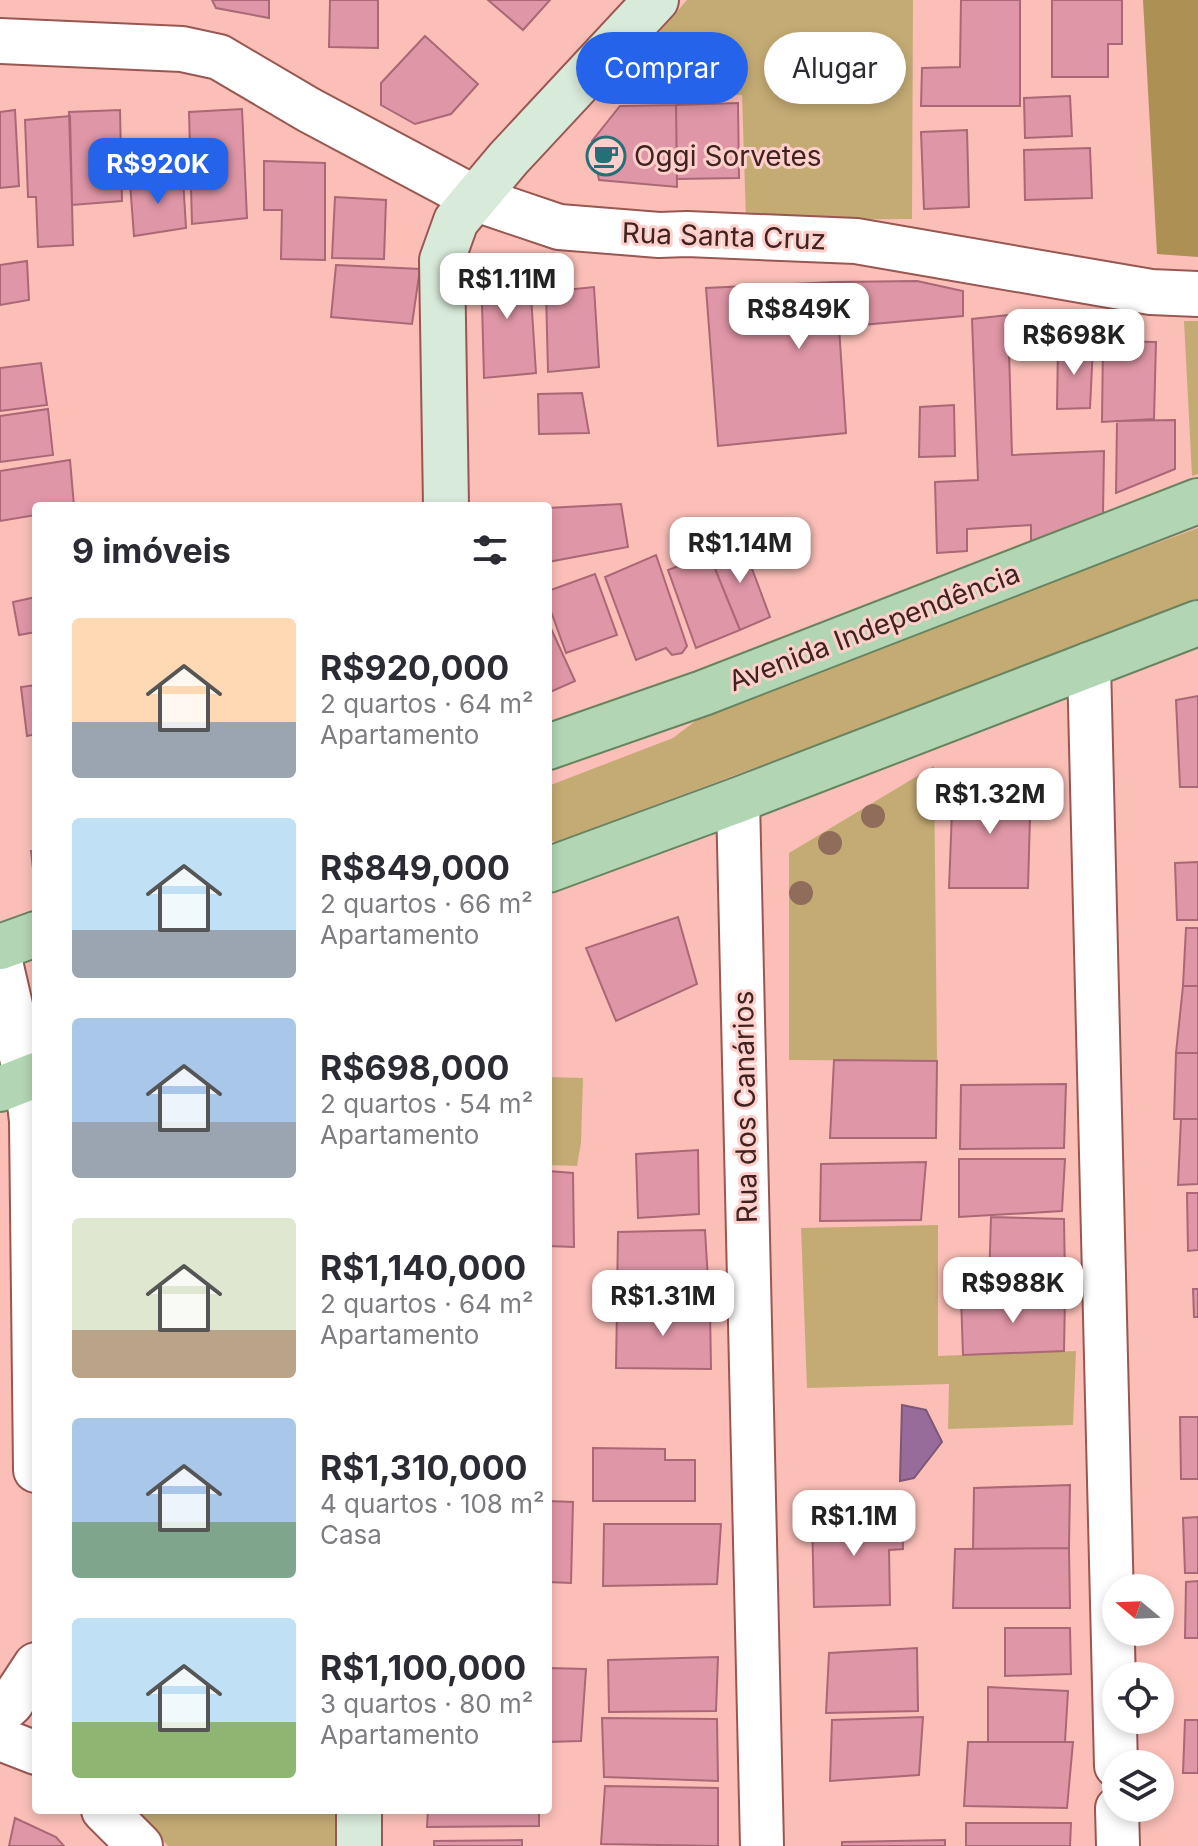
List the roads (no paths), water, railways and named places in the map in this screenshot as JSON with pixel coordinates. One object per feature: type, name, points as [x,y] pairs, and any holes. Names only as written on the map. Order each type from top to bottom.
[{"type":"main road","points":[[446,502],[442,260],[456,221],[508,159],[656,0]]},
{"type":"main road","name":"Avenida Independência","points":[[552,746],[703,693],[1198,501]]},
{"type":"main road","points":[[553,863],[738,800],[1198,623]]},
{"type":"main road","points":[[552,774],[604,755],[645,734],[675,717],[703,693]]},
{"type":"main road","points":[[0,947],[32,935]]},
{"type":"main road","points":[[359,1814],[359,1846]]},
{"type":"street","name":"Rua Santa Cruz","points":[[0,41],[182,49],[219,57],[309,110],[476,199],[559,227],[659,235],[856,241],[1120,287],[1198,294]]},
{"type":"street","points":[[1089,664],[1116,1750]]},
{"type":"street","name":"Rua dos Canários","points":[[738,800],[762,1846]]},
{"type":"street","points":[[0,962],[21,1081],[32,1121]]},
{"type":"street","points":[[0,1713],[11,1703],[32,1671]]},
{"type":"street","points":[[0,1739],[32,1751]]},
{"type":"street","points":[[108,1814],[140,1846]]},
{"type":"street","points":[[1117,1822],[1118,1846]]},
{"type":"place","name":"Oggi Sorvetes","points":[[606,156]]}]
